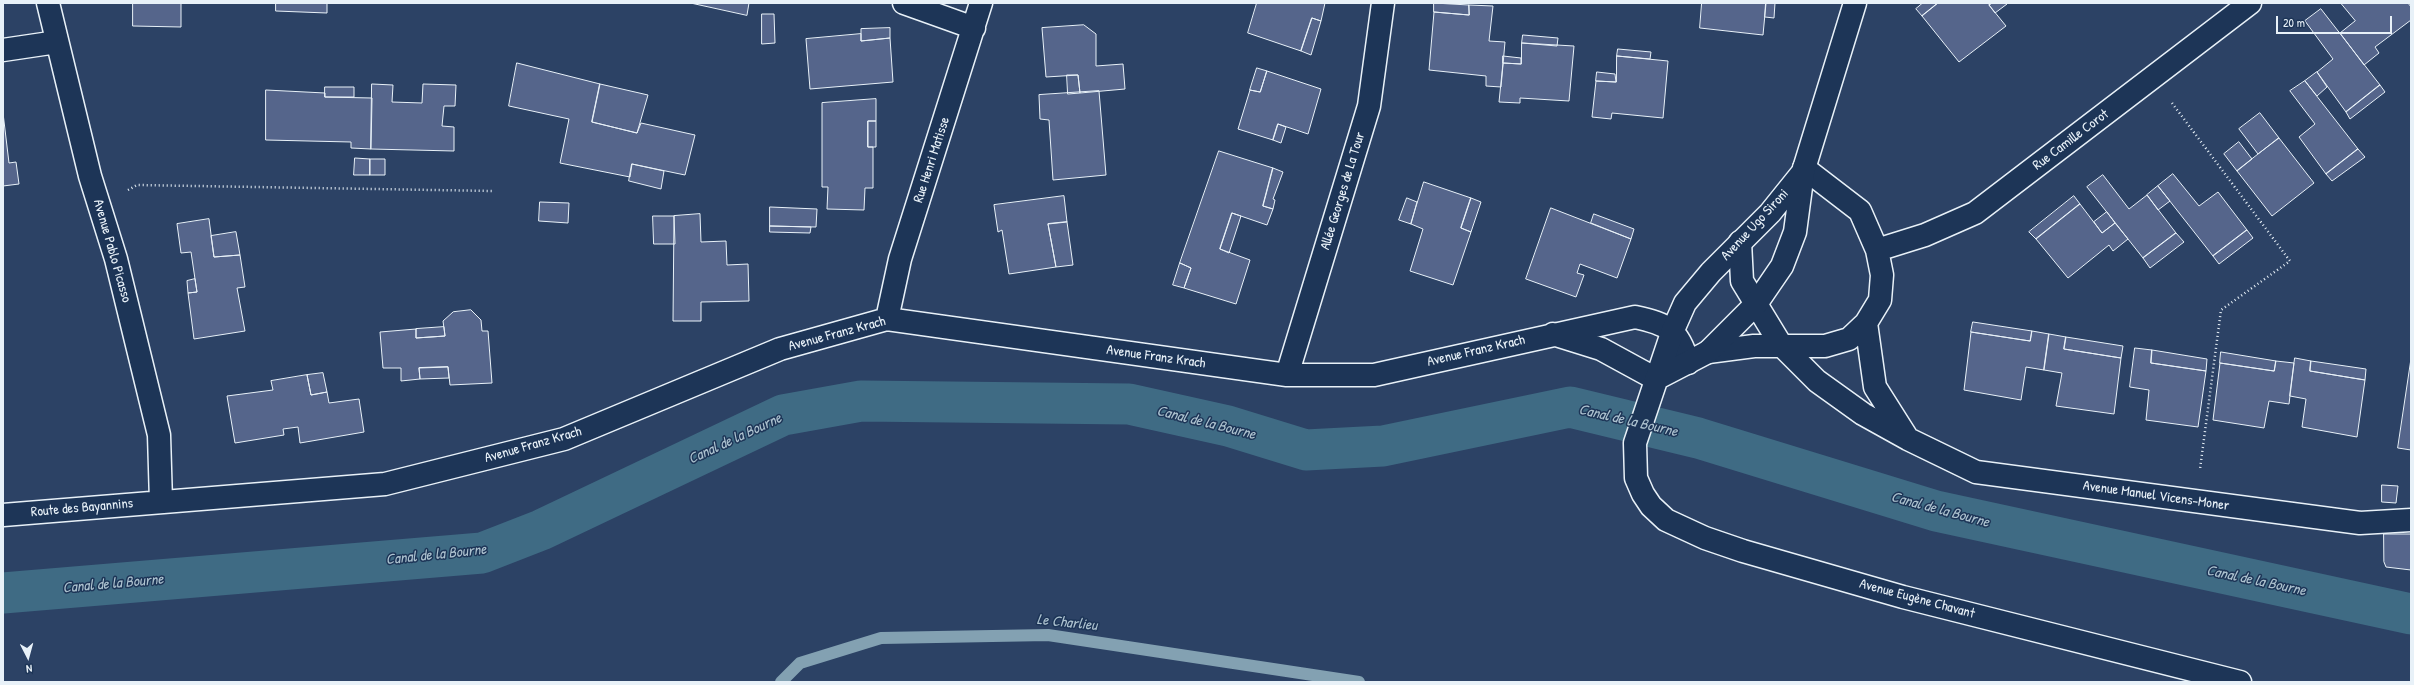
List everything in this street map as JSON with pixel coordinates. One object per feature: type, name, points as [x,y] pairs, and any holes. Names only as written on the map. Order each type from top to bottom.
[{"type":"street","name":"Avenue Pablo Picasso","points":[[48,3],[90,176],[116,259],[159,435],[161,502]]},
{"type":"street","points":[[904,3],[974,28]]},
{"type":"street","name":"Rue Henri Matisse","points":[[888,319],[900,260],[981,3]]},
{"type":"street","name":"Allée Georges de La Tour","points":[[1287,375],[1369,106],[1383,3]]},
{"type":"street","name":"Avenue Ugo Sironi","points":[[1708,352],[1756,304],[1782,266],[1795,232],[1803,170],[1855,3]]},
{"type":"street","name":"Rue Camille Corot","points":[[1877,250],[1925,235],[1975,213],[2250,3]]},
{"type":"street","points":[[3,50],[57,42]]},
{"type":"street","points":[[1653,388],[1688,363],[1708,352],[1754,346],[1825,346],[1849,339],[1866,323],[1880,300],[1882,275],[1877,250],[1860,211],[1803,170]]},
{"type":"street","name":"Avenue Ugo Sironi","points":[[1653,388],[1672,330],[1685,303],[1711,272],[1770,213],[1803,170]]},
{"type":"street","name":"Avenue Manuel Vicens-Moner","points":[[1740,242],[1742,281],[1781,345],[1817,381],[1863,414],[1908,439],[1976,472],[2360,523],[2411,520]]},
{"type":"street","name":"Avenue Franz Krach","points":[[161,502],[393,482],[564,439],[780,349],[888,319],[1287,375],[1374,375],[1635,316],[1655,321],[1672,330]]},
{"type":"street","points":[[1866,323],[1875,387],[1908,439]]},
{"type":"street","points":[[1672,330],[1684,348],[1688,363]]},
{"type":"street","name":"Avenue Franz Krach","points":[[1551,334],[1601,349],[1653,388]]},
{"type":"street","name":"Avenue Eugène Chavant","points":[[1653,388],[1635,443],[1636,478],[1652,506],[1666,520],[1705,538],[1743,551],[1903,597],[2240,682]]},
{"type":"street","name":"Route des Bayannins","points":[[3,515],[161,502]]},
{"type":"path","points":[[2153,78],[2290,261],[2221,310],[2196,501]]},
{"type":"path","points":[[100,207],[137,184],[493,191]]},
{"type":"building","points":[[133,3],[181,3],[181,27],[133,26]]},
{"type":"building","points":[[276,3],[327,3],[327,13],[276,11]]},
{"type":"building","points":[[691,3],[749,3],[747,15]]},
{"type":"building","points":[[1257,3],[1325,3],[1321,21],[1312,18],[1301,51],[1248,33]]},
{"type":"building","points":[[1434,3],[1469,5],[1469,15],[1434,12]]},
{"type":"building","points":[[1702,3],[1766,3],[1763,35],[1700,28]]},
{"type":"building","points":[[1766,3],[1775,3],[1774,18],[1765,17]]},
{"type":"building","points":[[1923,3],[1938,3],[1922,16],[1916,9]]},
{"type":"building","points":[[1938,3],[1992,3],[1989,5],[2006,26],[1959,62],[1922,16]]},
{"type":"building","points":[[1992,3],[2007,4],[1995,13],[1989,5]]},
{"type":"building","points":[[2341,3],[2408,3],[2411,7],[2411,20],[2375,47],[2379,53],[2364,65],[2340,33],[2355,21]]},
{"type":"building","points":[[1469,5],[1493,6],[1489,41],[1505,42],[1501,87],[1486,86],[1486,76],[1429,70],[1434,12],[1469,15]]},
{"type":"building","points":[[2321,9],[2380,85],[2346,112],[2317,72],[2333,59],[2305,21]]},
{"type":"building","points":[[762,14],[774,14],[775,43],[762,44]]},
{"type":"building","points":[[1312,18],[1321,21],[1311,55],[1301,51]]},
{"type":"building","points":[[1084,25],[1096,34],[1096,66],[1123,64],[1125,89],[1080,93],[1078,75],[1046,77],[1042,28]]},
{"type":"building","points":[[890,28],[890,38],[861,41],[861,29]]},
{"type":"building","points":[[861,34],[861,41],[890,38],[893,82],[810,89],[806,39]]},
{"type":"building","points":[[1523,35],[1558,38],[1557,46],[1522,43]]},
{"type":"building","points":[[1522,43],[1574,46],[1569,101],[1520,98],[1520,103],[1499,102],[1503,63],[1521,64]]},
{"type":"building","points":[[1618,49],[1651,52],[1650,59],[1617,56]]},
{"type":"building","points":[[1503,56],[1521,58],[1521,64],[1503,63]]},
{"type":"building","points":[[1617,56],[1668,61],[1663,118],[1612,113],[1611,119],[1592,117],[1596,81],[1616,82]]},
{"type":"building","points":[[517,63],[600,84],[592,122],[637,133],[641,123],[695,135],[685,175],[632,164],[630,177],[560,163],[569,119],[509,106]]},
{"type":"building","points":[[1257,68],[1267,71],[1260,92],[1250,90]]},
{"type":"building","points":[[1267,71],[1321,89],[1308,134],[1278,124],[1273,140],[1238,129],[1250,90],[1260,92]]},
{"type":"building","points":[[1597,72],[1615,74],[1616,82],[1596,81]]},
{"type":"building","points":[[2317,72],[2327,87],[2317,96],[2305,81]]},
{"type":"building","points":[[1067,75],[1078,75],[1080,93],[1068,94]]},
{"type":"building","points":[[2305,81],[2358,149],[2326,174],[2299,137],[2315,124],[2290,91]]},
{"type":"building","points":[[372,84],[393,85],[392,102],[422,103],[423,84],[456,85],[455,106],[444,106],[442,126],[454,127],[454,151],[371,149]]},
{"type":"building","points":[[600,84],[648,95],[637,133],[592,122]]},
{"type":"building","points":[[2380,85],[2385,92],[2350,119],[2346,112]]},
{"type":"building","points":[[325,87],[354,87],[354,97],[325,97]]},
{"type":"building","points":[[266,90],[325,93],[325,97],[372,98],[371,149],[351,148],[351,142],[266,140]]},
{"type":"building","points":[[1099,91],[1106,175],[1053,180],[1049,120],[1040,119],[1039,95]]},
{"type":"building","points":[[876,99],[876,121],[868,121],[868,147],[873,147],[873,188],[865,188],[864,210],[827,209],[828,187],[822,187],[822,103]]},
{"type":"building","points":[[3,113],[9,163],[16,162],[19,184],[3,186]]},
{"type":"building","points":[[2260,113],[2279,138],[2258,154],[2239,129]]},
{"type":"building","points":[[868,121],[876,121],[876,147],[868,147]]},
{"type":"building","points":[[1278,124],[1286,127],[1281,143],[1273,140]]},
{"type":"building","points":[[2279,138],[2314,183],[2272,216],[2237,171]]},
{"type":"building","points":[[2239,142],[2252,159],[2237,171],[2224,154]]},
{"type":"building","points":[[2358,149],[2365,157],[2332,181],[2326,174]]},
{"type":"building","points":[[1219,151],[1273,168],[1263,206],[1273,209],[1267,225],[1232,213],[1220,249],[1250,260],[1236,304],[1184,288],[1191,268],[1180,263]]},
{"type":"building","points":[[355,158],[370,159],[370,175],[354,175]]},
{"type":"building","points":[[370,159],[385,159],[385,175],[370,175]]},
{"type":"building","points":[[632,164],[664,171],[661,189],[629,181]]},
{"type":"building","points":[[1273,168],[1283,172],[1273,199],[1275,200],[1273,209],[1263,206]]},
{"type":"building","points":[[2173,174],[2199,206],[2218,192],[2247,230],[2213,256],[2158,186]]},
{"type":"building","points":[[2103,175],[2129,209],[2147,195],[2176,233],[2143,258],[2087,187]]},
{"type":"building","points":[[1424,182],[1471,198],[1461,228],[1471,232],[1453,285],[1410,271],[1423,229],[1411,224]]},
{"type":"building","points":[[2158,186],[2170,201],[2158,210],[2147,195]]},
{"type":"building","points":[[1064,196],[1067,222],[1048,224],[1056,267],[1009,274],[1002,230],[998,232],[994,205]]},
{"type":"building","points":[[2074,196],[2080,204],[2036,239],[2029,232]]},
{"type":"building","points":[[1407,198],[1417,202],[1411,224],[1399,220]]},
{"type":"building","points":[[1471,198],[1481,202],[1471,232],[1461,228]]},
{"type":"building","points":[[540,202],[569,203],[568,223],[539,221]]},
{"type":"building","points":[[2080,204],[2102,233],[2115,223],[2128,239],[2113,251],[2109,245],[2068,278],[2036,239]]},
{"type":"building","points":[[770,207],[817,209],[816,227],[770,226]]},
{"type":"building","points":[[1551,208],[1631,239],[1617,278],[1580,264],[1577,273],[1584,275],[1576,297],[1526,279]]},
{"type":"building","points":[[2107,212],[2115,223],[2102,233],[2094,222]]},
{"type":"building","points":[[1232,213],[1241,216],[1229,253],[1220,249]]},
{"type":"building","points":[[700,214],[701,242],[726,241],[727,265],[748,264],[749,301],[701,302],[701,321],[673,321],[674,216]]},
{"type":"building","points":[[1594,214],[1634,229],[1631,239],[1591,223]]},
{"type":"building","points":[[653,216],[674,216],[675,244],[654,244]]},
{"type":"building","points":[[209,219],[214,257],[240,255],[245,287],[237,288],[245,331],[194,339],[188,293],[197,292],[191,252],[181,253],[177,224]]},
{"type":"building","points":[[1067,222],[1073,265],[1056,267],[1048,224]]},
{"type":"building","points":[[770,226],[811,227],[810,233],[770,232]]},
{"type":"building","points":[[2247,230],[2253,238],[2219,264],[2213,256]]},
{"type":"building","points":[[236,232],[240,255],[214,257],[211,236]]},
{"type":"building","points":[[2176,233],[2184,242],[2150,268],[2143,258]]},
{"type":"building","points":[[1180,263],[1191,268],[1184,288],[1173,285]]},
{"type":"building","points":[[195,279],[197,292],[188,293],[187,281]]},
{"type":"building","points":[[471,310],[481,320],[482,331],[488,331],[492,383],[450,385],[448,367],[419,368],[420,379],[401,381],[401,368],[383,368],[380,332],[416,329],[416,338],[445,336],[443,321],[453,312]]},
{"type":"building","points":[[1973,322],[2032,331],[2030,341],[1971,332]]},
{"type":"building","points":[[444,327],[445,336],[416,338],[416,329]]},
{"type":"building","points":[[2032,331],[2049,334],[2044,370],[2026,367],[2021,400],[1964,390],[1971,332],[2030,341]]},
{"type":"building","points":[[2049,334],[2066,337],[2064,349],[2121,358],[2114,414],[2056,406],[2062,373],[2044,370]]},
{"type":"building","points":[[2066,337],[2123,346],[2121,358],[2064,349]]},
{"type":"building","points":[[2135,348],[2152,350],[2151,363],[2206,371],[2198,427],[2146,420],[2149,390],[2130,387]]},
{"type":"building","points":[[2152,350],[2207,359],[2206,371],[2151,363]]},
{"type":"building","points":[[2221,352],[2276,361],[2274,371],[2220,363]]},
{"type":"building","points":[[2295,358],[2311,361],[2310,371],[2365,380],[2357,437],[2302,427],[2306,399],[2290,396]]},
{"type":"building","points":[[2411,359],[2411,450],[2398,448]]},
{"type":"building","points":[[2276,361],[2294,363],[2289,404],[2269,401],[2264,428],[2213,420],[2220,363],[2274,371]]},
{"type":"building","points":[[2311,361],[2366,369],[2365,380],[2310,371]]},
{"type":"building","points":[[448,367],[449,378],[420,379],[419,368]]},
{"type":"building","points":[[323,373],[327,392],[311,395],[307,375]]},
{"type":"building","points":[[307,375],[311,395],[327,392],[329,403],[359,399],[364,432],[300,443],[298,427],[283,429],[284,435],[235,443],[227,396],[273,390],[271,381]]},
{"type":"building","points":[[2382,485],[2398,486],[2396,503],[2382,502]]},
{"type":"building","points":[[2384,534],[2411,534],[2411,570],[2386,567],[2384,562]]},
{"type":"waterway","name":"Canal de la Bourne","points":[[3,593],[482,553],[541,530],[783,415],[861,401],[1129,404],[1228,426],[1306,450],[1383,446],[1570,407],[1698,438],[1936,511],[2411,614]]},
{"type":"waterway","name":"Le Charlieu","points":[[781,682],[800,663],[881,638],[1048,635],[1359,682]]}]
